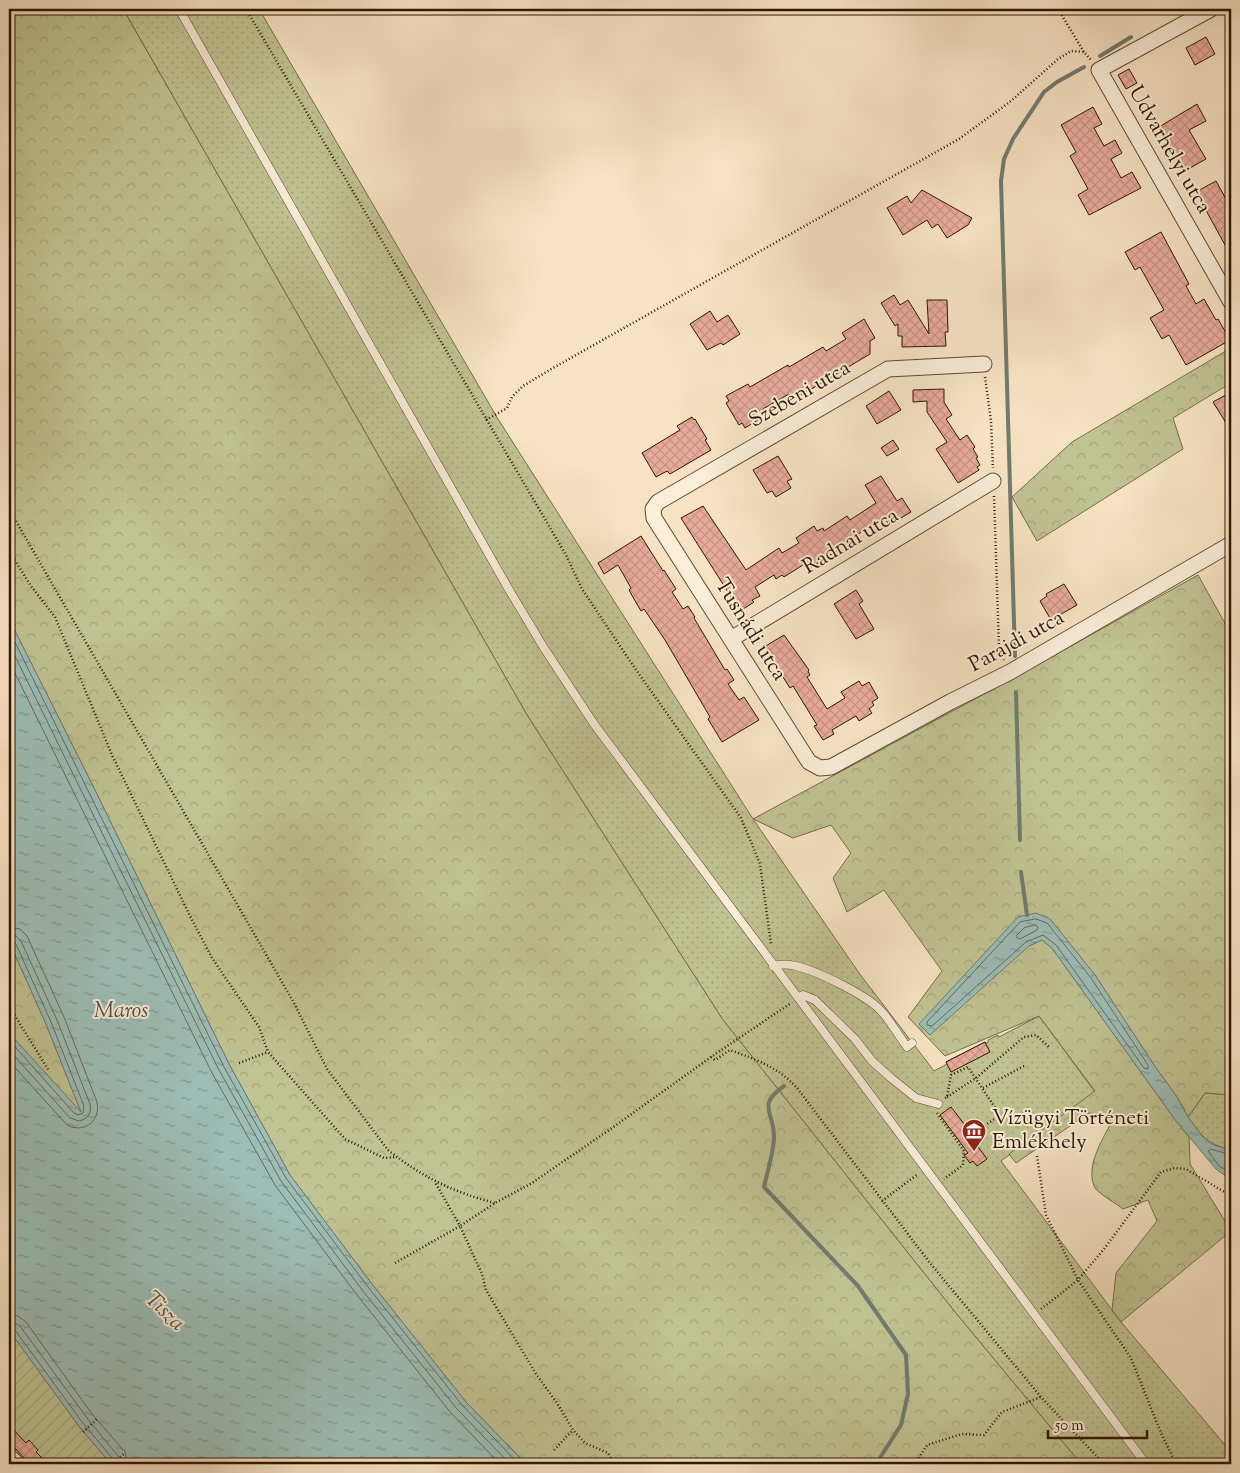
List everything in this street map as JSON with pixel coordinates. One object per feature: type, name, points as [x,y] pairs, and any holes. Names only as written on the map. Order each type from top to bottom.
[{"type":"street","points":[[1099,70],[1211,9]]},
{"type":"street","name":"Udvarhelyi utca","points":[[1099,70],[1231,302]]},
{"type":"street","name":"Szebeni utca","points":[[654,509],[658,502],[888,369],[984,364]]},
{"type":"street","name":"Radnai utca","points":[[731,639],[993,481]]},
{"type":"street","name":"Tusnádi utca","points":[[654,509],[654,518],[809,762],[820,768]]},
{"type":"street","name":"Parajdi utca","points":[[820,768],[831,767],[950,702],[1010,672],[1231,544]]},
{"type":"street","points":[[9,1456],[17,1464]]},
{"type":"lane","points":[[179,9],[544,648],[594,724],[1146,1464]]},
{"type":"lane","points":[[773,966],[784,964],[797,966],[844,987],[881,1010],[907,1047],[912,1043]]},
{"type":"lane","points":[[798,998],[803,995],[815,1000],[855,1039],[872,1061],[891,1078],[916,1098],[937,1104]]},
{"type":"path","points":[[246,9],[566,554],[582,589],[634,667],[741,818],[760,864],[773,966]]},
{"type":"path","points":[[1058,9],[1084,52],[1099,70]]},
{"type":"path","points":[[486,420],[508,408],[512,397],[523,386],[959,139],[1011,101],[1058,59],[1071,51],[1084,52]]},
{"type":"path","points":[[984,364],[991,420],[999,648],[1010,672]]},
{"type":"path","points":[[9,509],[294,1002],[327,1069],[388,1150],[407,1165],[434,1181],[466,1196],[495,1203]]},
{"type":"path","points":[[9,551],[31,586],[55,617],[112,755],[190,916],[212,958],[259,1027],[268,1052],[345,1139],[384,1158],[397,1157]]},
{"type":"path","points":[[396,1263],[532,1182],[798,998]]},
{"type":"path","points":[[9,1006],[49,1071]]},
{"type":"path","points":[[936,1184],[963,1165],[964,1151],[936,1111],[937,1104],[976,1078],[1024,1037],[1036,1035],[1050,1047]]},
{"type":"path","points":[[711,1057],[715,1060],[730,1050],[766,1064],[785,1075],[797,1088],[930,1263],[1041,1397],[1104,1464]]},
{"type":"path","points":[[239,1063],[268,1052]]},
{"type":"path","points":[[983,1088],[1024,1066]]},
{"type":"path","points":[[947,1097],[952,1074],[968,1067],[1003,1119]]},
{"type":"path","points":[[969,1130],[977,1131],[1000,1115]]},
{"type":"path","points":[[976,1137],[977,1131]]},
{"type":"path","points":[[1037,1156],[1046,1215],[1078,1280],[1131,1358],[1161,1433],[1176,1464]]},
{"type":"path","points":[[1034,1314],[1078,1280],[1104,1249],[1161,1172],[1174,1168],[1186,1169],[1231,1196]]},
{"type":"path","points":[[882,1201],[925,1169]]},
{"type":"path","points":[[434,1181],[460,1226],[482,1274],[486,1290],[536,1374],[557,1403],[573,1430],[585,1444],[608,1453],[614,1464]]},
{"type":"path","points":[[915,1464],[927,1445],[962,1434],[984,1435],[1002,1412],[1041,1397]]},
{"type":"path","points":[[84,1432],[97,1419]]},
{"type":"path","points":[[554,1450],[573,1430]]},
{"type":"path","points":[[112,1464],[124,1454]]},
{"type":"green space","points":[[9,9],[123,9],[527,715],[723,1020],[955,1312],[1081,1464],[526,1464],[466,1402],[372,1284],[290,1175],[229,1064],[9,619]]},
{"type":"green space","points":[[123,9],[259,9],[498,419],[753,819],[859,973],[934,1071],[947,1064],[946,1062],[985,1042],[988,1043],[988,1040],[998,1035],[999,1037],[1039,1016],[1095,1092],[1001,1161],[1121,1322],[1231,1452],[1231,1464],[1081,1464],[955,1312],[723,1020],[527,715]]},
{"type":"green space","points":[[1231,348],[1231,383],[1173,418],[1183,449],[1037,541],[1012,497],[1072,442]]},
{"type":"green space","points":[[1198,575],[1231,634],[1231,1095],[1205,1093],[1188,1117],[1177,1097],[1095,975],[1050,919],[1029,946],[1042,940],[1052,948],[1189,1137],[1190,1164],[1231,1231],[1121,1322],[1112,1310],[1116,1273],[1157,1221],[1148,1200],[1123,1209],[1095,1188],[1092,1172],[1095,1155],[1110,1125],[1101,1114],[1089,1113],[1016,1163],[1009,1154],[1095,1091],[1039,1016],[945,1056],[908,1017],[942,971],[884,890],[847,912],[833,878],[851,853],[831,825],[793,838],[753,819],[1010,680]]},
{"type":"green space","points":[[9,941],[46,1024],[82,1114],[9,1033]]},
{"type":"green space","points":[[1205,1093],[1231,1095],[1231,1150],[1206,1139],[1188,1117]]},
{"type":"green space","points":[[9,1330],[78,1425],[111,1464],[9,1464]]},
{"type":"water","points":[[9,619],[229,1064],[290,1175],[372,1284],[466,1402],[526,1464],[111,1464],[78,1425],[9,1330],[9,1033],[81,1112],[46,1024],[9,941]]},
{"type":"water","points":[[1036,913],[1050,919],[1095,975],[1202,1136],[1214,1145],[1231,1150],[1231,1180],[1216,1169],[1176,1121],[1052,948],[1042,940],[1029,946],[930,1035],[919,1024],[1018,917]]},
{"type":"building","points":[[1206,37],[1215,54],[1195,65],[1186,48]]},
{"type":"building","points":[[1129,69],[1137,83],[1126,89],[1118,75]]},
{"type":"building","points":[[1197,104],[1206,121],[1189,130],[1206,159],[1183,172],[1159,127]]},
{"type":"building","points":[[1093,107],[1102,124],[1094,128],[1104,146],[1115,140],[1122,153],[1111,159],[1121,178],[1132,172],[1141,188],[1089,215],[1078,195],[1088,189],[1070,156],[1076,152],[1061,125]]},
{"type":"building","points":[[1216,181],[1231,208],[1231,256],[1196,192]]},
{"type":"building","points":[[922,190],[972,218],[968,225],[947,238],[938,224],[932,228],[927,220],[903,235],[887,208],[907,196],[911,203]]},
{"type":"building","points":[[1161,232],[1189,284],[1186,286],[1196,304],[1204,299],[1230,340],[1186,365],[1169,335],[1162,339],[1150,318],[1164,310],[1140,267],[1135,270],[1125,252]]},
{"type":"building","points":[[894,295],[900,305],[908,300],[929,334],[927,300],[947,300],[948,332],[945,332],[946,346],[902,347],[902,336],[898,336],[898,324],[895,326],[881,303]]},
{"type":"building","points":[[710,311],[717,322],[728,315],[740,334],[723,345],[721,343],[707,350],[690,324]]},
{"type":"building","points":[[864,319],[875,338],[870,341],[870,354],[793,400],[789,394],[763,409],[766,415],[745,428],[742,423],[739,425],[726,403],[729,401],[726,396],[748,384],[750,387],[823,347],[826,351],[846,339],[842,333]]},
{"type":"building","points":[[944,389],[944,402],[952,415],[946,419],[960,440],[967,435],[975,447],[973,449],[980,465],[977,467],[979,470],[958,483],[936,449],[947,442],[927,412],[927,401],[913,402],[913,390]]},
{"type":"building","points":[[889,391],[901,410],[877,424],[866,406]]},
{"type":"building","points":[[1231,392],[1231,431],[1213,402]]},
{"type":"building","points":[[692,417],[707,439],[705,440],[711,450],[670,474],[667,471],[656,477],[642,453],[680,430],[677,426]]},
{"type":"building","points":[[893,440],[899,449],[887,456],[881,448]]},
{"type":"building","points":[[778,456],[792,479],[787,481],[791,488],[776,497],[772,491],[767,493],[753,470]]},
{"type":"building","points":[[881,476],[897,501],[902,498],[911,512],[889,525],[884,517],[810,568],[806,563],[784,577],[782,575],[776,579],[774,575],[755,587],[760,596],[752,600],[754,602],[740,611],[681,518],[703,506],[746,570],[779,548],[782,553],[799,543],[796,538],[814,526],[817,531],[823,528],[824,531],[847,516],[850,520],[876,503],[865,485]]},
{"type":"building","points":[[641,536],[676,589],[672,592],[683,609],[688,606],[725,670],[727,669],[734,680],[728,684],[739,700],[744,697],[759,720],[722,742],[708,719],[710,717],[665,640],[644,609],[641,611],[618,565],[604,574],[598,563]]},
{"type":"building","points":[[1064,584],[1077,605],[1051,620],[1040,601],[1047,596],[1046,594]]},
{"type":"building","points":[[856,590],[863,601],[859,604],[874,629],[856,639],[834,604]]},
{"type":"building","points":[[784,635],[809,670],[810,675],[807,677],[827,709],[845,698],[841,692],[859,681],[862,686],[869,682],[878,698],[872,702],[874,705],[869,709],[872,713],[859,721],[856,716],[832,730],[834,734],[823,740],[814,726],[817,725],[793,686],[790,688],[764,647]]},
{"type":"building","points":[[985,1042],[990,1052],[951,1072],[946,1062]]},
{"type":"building","points":[[951,1107],[987,1159],[977,1166],[973,1161],[970,1163],[964,1155],[968,1153],[940,1115]]},
{"type":"building","points":[[9,1425],[26,1443],[29,1440],[38,1450],[36,1452],[48,1464],[26,1464],[24,1458],[16,1449],[9,1447]]},
{"type":"waterway","points":[[1100,56],[1131,37]]},
{"type":"waterway","points":[[1015,656],[1001,181],[1004,159],[1013,139],[1044,92],[1057,82],[1084,67]]},
{"type":"waterway","points":[[1016,692],[1020,840]]},
{"type":"waterway","points":[[1021,872],[1027,915]]},
{"type":"waterway","points":[[784,1086],[771,1099],[768,1109],[773,1128],[774,1143],[764,1187],[858,1286],[906,1355],[908,1394],[901,1425],[876,1464]]},
{"type":"place","name":"Vízügyi Történeti Emlékhely","points":[[974,1152]]},
{"type":"water label","name":"Maros","points":[[121,1012]]},
{"type":"water label","name":"Tisza","points":[[164,1312]]}]
